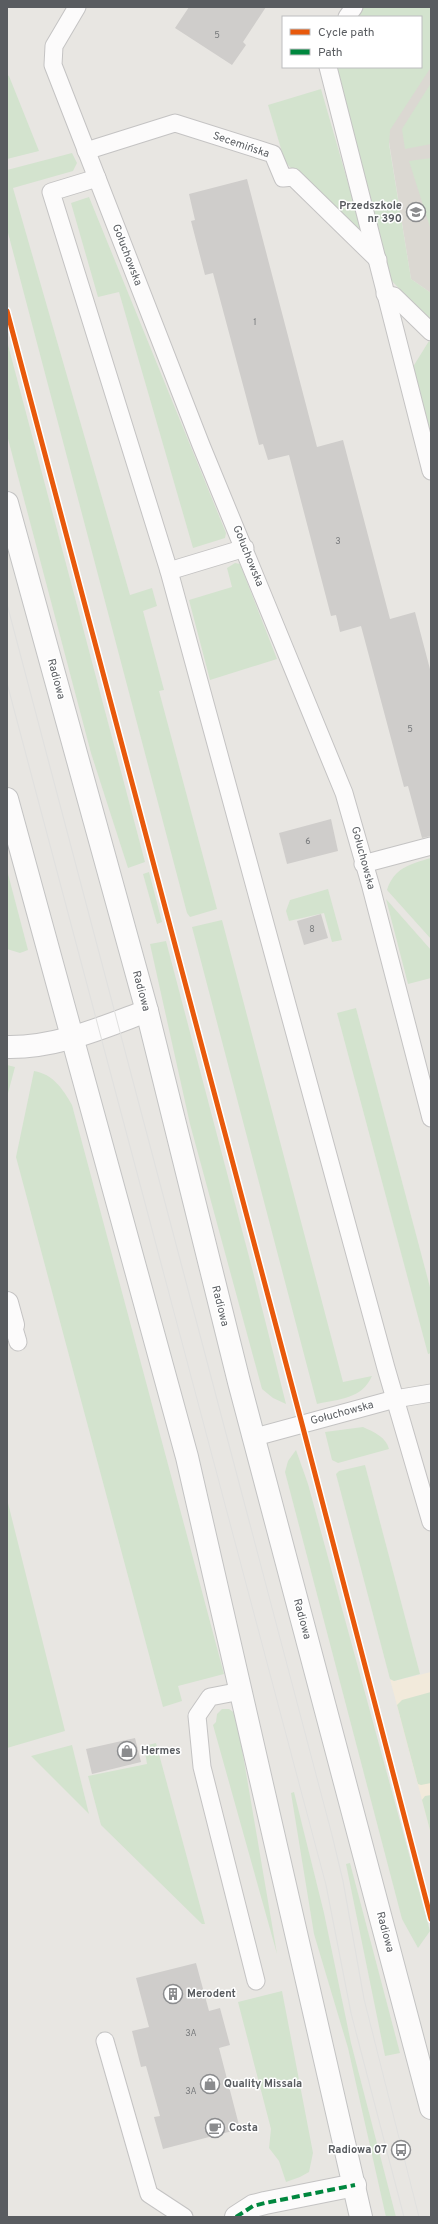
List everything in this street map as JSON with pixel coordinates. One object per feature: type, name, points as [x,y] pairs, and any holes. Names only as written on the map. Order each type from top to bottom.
[{"type":"street","name":"Radiowa","points":[[7,503],[147,1011],[237,1374],[255,1437],[431,2108]]},
{"type":"street","points":[[7,799],[187,1457],[355,2185],[361,2217]]},
{"type":"street","points":[[7,1047],[37,1046],[72,1038],[147,1011]]},
{"type":"street","points":[[7,1303],[13,1331]]},
{"type":"street","points":[[236,2217],[253,2206],[355,2185]]},
{"type":"lane","name":"Gołuchowska","points":[[77,7],[54,46],[53,65],[201,445],[245,548],[344,793],[431,1118]]},
{"type":"lane","points":[[348,16],[354,7]]},
{"type":"lane","points":[[328,68],[431,470]]},
{"type":"lane","name":"Secemińska","points":[[86,151],[175,123],[272,154],[283,178],[293,177],[378,260]]},
{"type":"lane","points":[[97,178],[51,192],[169,570],[395,1399],[431,1522]]},
{"type":"lane","points":[[385,294],[394,296],[431,332]]},
{"type":"lane","points":[[169,570],[245,548]]},
{"type":"lane","points":[[363,864],[431,846]]},
{"type":"lane","name":"Gołuchowska","points":[[255,1437],[395,1399],[431,1393]]},
{"type":"lane","points":[[241,1691],[210,1697],[197,1716],[202,1767],[256,1981]]},
{"type":"lane","points":[[105,2041],[149,2194],[184,2217]]},
{"type":"shaded area","name":"Przedszkole nr 390","points":[[431,7],[431,293],[411,279],[377,68],[422,68],[422,16]]},
{"type":"shaded area","points":[[431,1672],[431,1834],[390,1679],[394,1681]]},
{"type":"green space","points":[[363,7],[431,7],[431,67],[390,130],[389,144],[411,279],[431,293],[431,321],[386,275],[337,91],[337,68],[422,68],[422,16],[358,16]]},
{"type":"green space","points":[[7,75],[9,76],[39,151],[7,159]]},
{"type":"green space","points":[[431,83],[431,144],[405,149],[402,129]]},
{"type":"green space","points":[[321,89],[365,242],[285,162],[268,105]]},
{"type":"green space","points":[[72,153],[77,163],[73,171],[13,188],[130,595],[152,588],[157,606],[143,611],[164,690],[159,691],[217,909],[190,917],[187,913],[7,229],[7,170]]},
{"type":"green space","points":[[431,158],[431,225],[430,227],[409,161]]},
{"type":"green space","points":[[89,197],[226,533],[225,538],[193,548],[119,292],[98,297],[71,203]]},
{"type":"green space","points":[[7,341],[145,862],[128,868],[91,753],[7,435]]},
{"type":"green space","points":[[429,341],[431,343],[431,447],[411,370]]},
{"type":"green space","points":[[235,563],[240,564],[277,659],[210,680],[189,600],[232,587],[227,568]]},
{"type":"green space","points":[[431,858],[431,939],[387,890],[398,872],[416,862]]},
{"type":"green space","points":[[7,870],[28,950],[20,953],[7,949]]},
{"type":"green space","points":[[149,872],[162,922],[157,924],[143,874]]},
{"type":"green space","points":[[328,889],[342,940],[332,942],[324,913],[289,921],[286,911],[290,900]]},
{"type":"green space","points":[[386,899],[431,950],[431,978],[408,984]]},
{"type":"green space","points":[[222,920],[343,1382],[372,1376],[368,1384],[356,1394],[349,1397],[317,1404],[192,927]]},
{"type":"green space","points":[[166,941],[252,1268],[286,1404],[273,1398],[262,1389],[190,1124],[150,944]]},
{"type":"green space","points":[[356,1008],[431,1291],[431,1353],[428,1354],[337,1013]]},
{"type":"green space","points":[[7,1065],[15,1067],[7,1097]]},
{"type":"green space","points":[[34,1071],[47,1075],[57,1083],[72,1105],[224,1674],[178,1686],[182,1701],[163,1707],[16,1157]]},
{"type":"green space","points":[[363,1427],[382,1438],[389,1449],[338,1463],[332,1460],[325,1432]]},
{"type":"green space","points":[[296,1450],[308,1484],[430,1931],[418,1948],[402,1919],[285,1472],[288,1461]]},
{"type":"green space","points":[[365,1465],[420,1674],[394,1681],[390,1679],[336,1474],[339,1471]]},
{"type":"green space","points":[[7,1499],[65,1731],[7,1748]]},
{"type":"green space","points":[[431,1692],[431,1783],[421,1785],[418,1784],[397,1705],[402,1700]]},
{"type":"green space","points":[[222,1709],[229,1709],[236,1714],[277,1954],[213,1725],[216,1722],[217,1714]]},
{"type":"green space","points":[[156,1743],[205,1924],[202,1924],[101,1825],[88,1776],[147,1764],[144,1746]]},
{"type":"green space","points":[[72,1745],[89,1814],[31,1756]]},
{"type":"green space","points":[[294,1792],[324,1913],[351,2043],[396,2217],[386,2217],[348,2048],[314,1934],[291,1793]]},
{"type":"green space","points":[[431,1795],[431,1834],[422,1800],[425,1796]]},
{"type":"green space","points":[[350,1863],[400,2053],[385,2056],[346,1864]]},
{"type":"green space","points":[[282,1991],[313,2153],[309,2172],[286,2182],[279,2161],[269,2148],[271,2129],[238,2002]]},
{"type":"building","points":[[189,7],[266,7],[243,42],[246,45],[232,65],[175,28]]},
{"type":"building","points":[[247,179],[317,447],[343,440],[390,619],[415,612],[431,673],[431,836],[422,838],[408,786],[404,787],[361,626],[340,632],[336,615],[331,616],[289,455],[268,460],[263,444],[259,445],[213,273],[205,275],[191,221],[195,220],[189,194]]},
{"type":"building","points":[[331,819],[338,851],[287,864],[279,833]]},
{"type":"building","points":[[321,914],[328,938],[304,945],[297,921]]},
{"type":"building","points":[[135,1738],[141,1762],[92,1774],[86,1749]]},
{"type":"building","points":[[196,1963],[209,2011],[220,2008],[230,2045],[219,2048],[240,2129],[163,2149],[154,2117],[160,2116],[146,2066],[141,2067],[132,2031],[149,2027],[136,1978]]},
{"type":"tram line","points":[[7,604],[332,1835],[343,1881],[364,1999],[419,2217]]},
{"type":"tram line","points":[[7,683],[326,1885],[351,2013],[404,2217]]},
{"type":"marked path","points":[[236,2217],[253,2206],[355,2185]]},
{"type":"cycle path","points":[[7,311],[302,1424],[431,1919]]},
{"type":"place","name":"Przedszkole nr 390","points":[[416,212]]},
{"type":"place","name":"Hermes","points":[[127,1751]]},
{"type":"place","name":"Merodent","points":[[173,1994]]},
{"type":"place","name":"Quality Missala","points":[[210,2084]]},
{"type":"place","name":"Costa","points":[[215,2128]]},
{"type":"place","name":"Radiowa 07","points":[[401,2150]]}]
